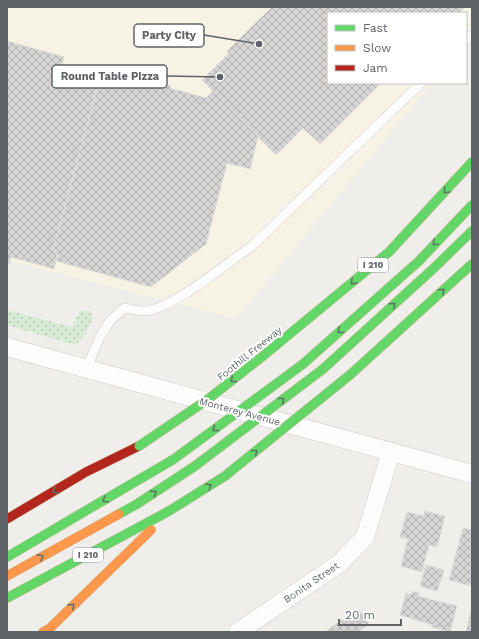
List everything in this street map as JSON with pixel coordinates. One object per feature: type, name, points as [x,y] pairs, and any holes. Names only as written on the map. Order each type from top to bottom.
[{"type":"highway","name":"Foothill Freeway","points":[[7,519],[86,472],[139,446],[207,400],[389,252],[472,162]]},
{"type":"highway","points":[[7,557],[174,459],[302,364],[418,261],[472,205]]},
{"type":"highway","points":[[7,576],[137,504],[195,466],[323,369],[434,268],[472,231]]},
{"type":"highway","name":"I 210","points":[[7,598],[170,511],[225,476],[351,374],[472,264]]},
{"type":"highway","points":[[43,632],[49,628],[170,511]]},
{"type":"street","name":"Monterey Avenue","points":[[7,347],[472,474]]},
{"type":"street","name":"Bonita Street","points":[[238,632],[340,563],[365,537],[378,500],[391,452]]},
{"type":"lane","points":[[86,369],[106,326],[124,308],[143,311],[162,306],[206,280],[251,247],[420,84]]},
{"type":"shaded area","points":[[7,7],[472,7],[472,34],[467,40],[467,12],[327,12],[327,84],[431,84],[236,319],[7,260]]},
{"type":"green space","points":[[7,310],[72,327],[80,311],[90,311],[93,318],[85,335],[75,345],[7,325]]},
{"type":"building","points":[[272,7],[465,7],[460,12],[327,12],[327,84],[380,84],[320,144],[303,128],[276,155],[202,80],[229,53],[227,51]]},
{"type":"building","points":[[7,41],[64,57],[61,67],[100,78],[53,250],[58,251],[54,269],[11,257],[9,264],[7,263]]},
{"type":"building","points":[[102,70],[121,75],[122,73],[171,86],[170,88],[206,98],[213,91],[258,137],[250,169],[227,163],[206,244],[151,287],[56,261],[58,251],[53,250]]},
{"type":"building","points":[[425,511],[445,516],[437,547],[429,545],[422,572],[401,566],[408,539],[400,537],[407,512],[424,516]]},
{"type":"building","points":[[463,528],[472,530],[471,586],[449,580]]},
{"type":"building","points":[[426,565],[444,570],[437,591],[420,586]]},
{"type":"building","points":[[412,591],[419,593],[418,596],[457,606],[450,632],[400,615],[406,593],[411,595]]},
{"type":"building","points":[[359,610],[368,619],[367,622],[369,624],[361,630],[362,632],[325,632],[347,616],[348,617]]},
{"type":"building","points":[[471,610],[472,632],[466,632]]},
{"type":"traffic: fast","points":[[263,356],[389,252],[472,162]]},
{"type":"traffic: fast","points":[[303,364],[419,261],[472,205]]},
{"type":"traffic: fast","points":[[323,369],[434,268],[472,231]]},
{"type":"traffic: fast","points":[[351,374],[472,264]]},
{"type":"traffic: fast","points":[[139,446],[207,400],[263,356]]},
{"type":"traffic: fast","points":[[174,459],[303,364]]},
{"type":"traffic: fast","points":[[195,466],[323,369]]},
{"type":"traffic: fast","points":[[225,476],[351,374]]},
{"type":"traffic: fast","points":[[7,557],[174,459]]},
{"type":"traffic: fast","points":[[119,514],[195,466]]},
{"type":"traffic: fast","points":[[7,598],[169,511],[225,476]]},
{"type":"traffic: slow","points":[[7,576],[119,514]]},
{"type":"traffic: slow","points":[[43,632],[49,629],[151,530]]},
{"type":"traffic: jam","points":[[7,519],[86,472],[139,446]]},
{"type":"place","name":"Party City","points":[[259,44]]},
{"type":"place","name":"Round Table Pizza","points":[[220,77]]}]
